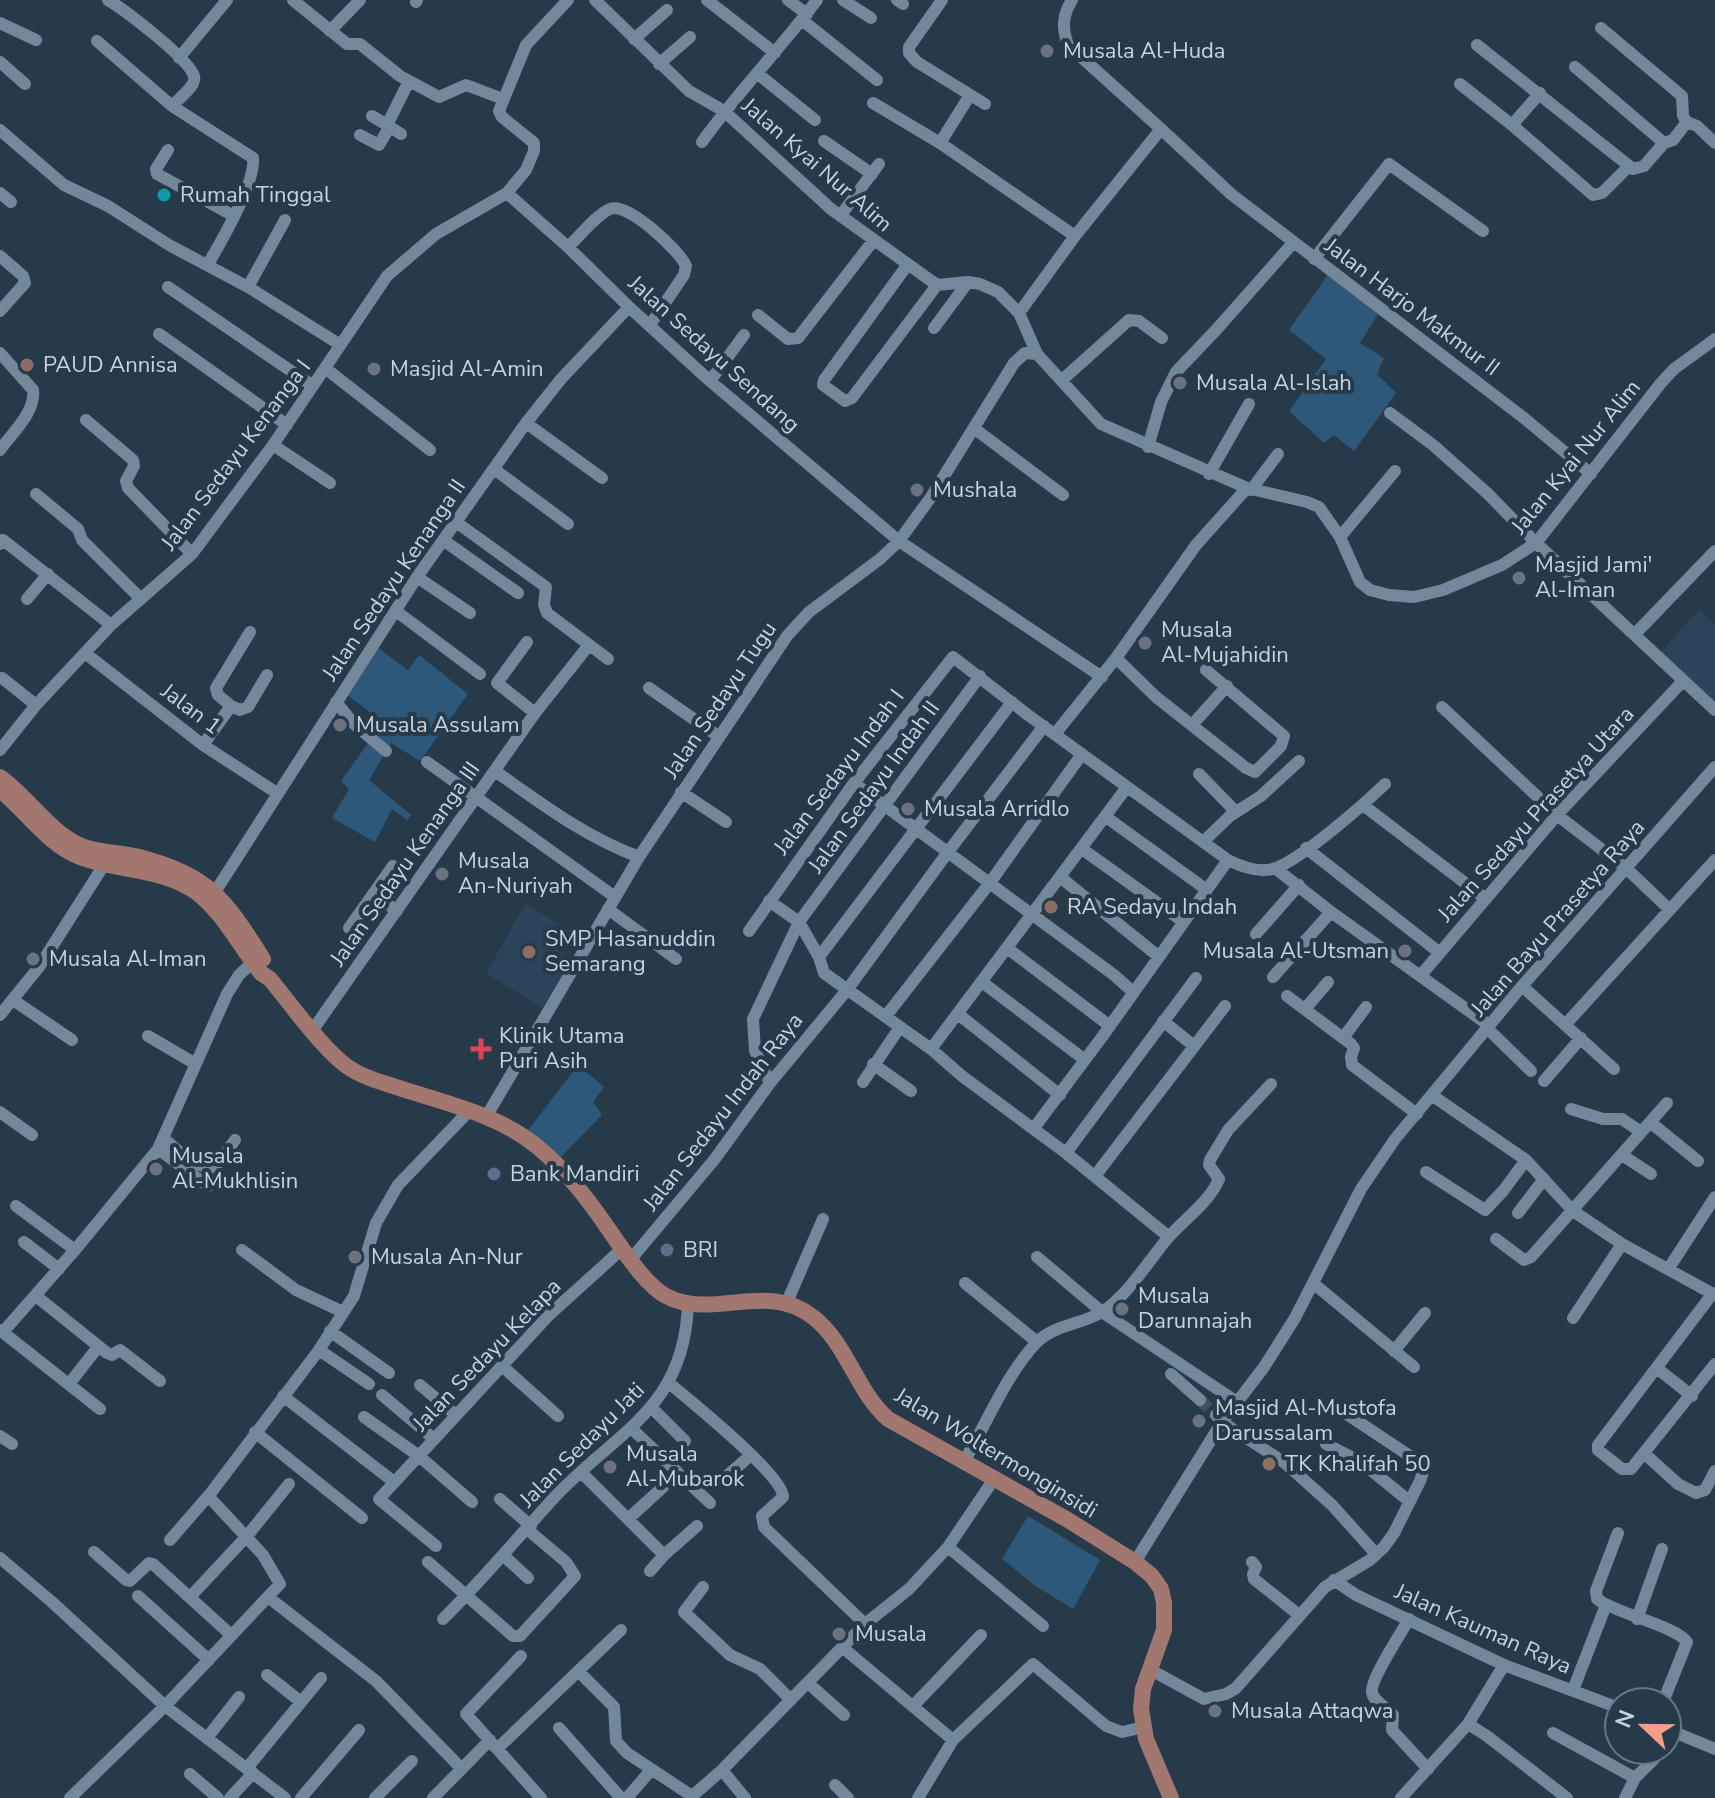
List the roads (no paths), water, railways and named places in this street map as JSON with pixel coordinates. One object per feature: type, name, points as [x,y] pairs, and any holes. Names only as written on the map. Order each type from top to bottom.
[{"type":"main road","points":[[0,777],[81,846],[183,877],[215,892],[223,912],[256,958],[267,966],[270,979],[312,1031],[351,1070],[486,1117],[528,1139],[553,1161],[584,1196],[626,1254],[666,1296],[688,1303],[771,1299],[787,1302]]},
{"type":"main road","points":[[0,790],[58,844],[79,857],[109,857]]},
{"type":"main road","points":[[183,877],[223,912]]},
{"type":"main road","name":"Jalan Woltermonginsidi","points":[[787,1302],[822,1326],[880,1413],[1068,1520],[1152,1576],[1161,1589],[1164,1630],[1149,1669],[1141,1709],[1144,1727],[1171,1798]]},
{"type":"street","points":[[179,58],[227,0]]},
{"type":"street","points":[[330,31],[360,0]]},
{"type":"street","points":[[507,193],[526,170],[534,151],[530,137],[499,114],[503,99],[526,45],[568,0]]},
{"type":"street","points":[[707,0],[775,53]]},
{"type":"street","points":[[788,0],[877,80]]},
{"type":"street","points":[[702,142],[724,111],[817,0]]},
{"type":"street","points":[[843,0],[871,18]]},
{"type":"street","points":[[942,0],[909,47],[909,53],[917,62],[985,104]]},
{"type":"street","points":[[1072,0],[1066,10],[1062,30],[1068,45],[1231,194],[1293,243]]},
{"type":"street","points":[[111,1],[140,22],[194,75],[194,81],[172,106]]},
{"type":"street","points":[[296,1],[347,44],[359,43],[409,81],[439,97],[466,85],[503,99]]},
{"type":"street","name":"Jalan Kyai Nur Alim","points":[[603,2],[659,64],[698,98],[724,111],[840,216],[873,241],[937,285],[968,282],[998,292],[1019,313],[1037,354],[1101,424],[1209,474],[1249,489],[1314,504],[1323,511],[1340,537],[1356,575],[1365,587],[1375,592],[1414,597],[1467,581],[1516,558],[1536,543],[1661,383],[1674,369],[1715,339]]},
{"type":"street","points":[[634,39],[667,10]]},
{"type":"street","points":[[0,23],[36,40]]},
{"type":"street","points":[[1601,28],[1682,96],[1683,116],[1687,122],[1697,126],[1715,143]]},
{"type":"street","points":[[659,64],[690,37]]},
{"type":"street","points":[[97,41],[172,106],[253,158],[250,177],[234,216],[208,264]]},
{"type":"street","points":[[1477,45],[1628,167],[1637,170],[1644,166],[1664,143],[1673,140],[1687,122]]},
{"type":"street","points":[[0,62],[25,84]]},
{"type":"street","points":[[1575,67],[1664,143]]},
{"type":"street","points":[[758,74],[815,120]]},
{"type":"street","points":[[360,135],[380,145],[409,81]]},
{"type":"street","points":[[1460,84],[1593,195],[1602,193],[1628,167]]},
{"type":"street","points":[[1512,125],[1540,93]]},
{"type":"street","points":[[940,143],[970,95]]},
{"type":"street","points":[[873,103],[940,143],[1075,236]]},
{"type":"street","points":[[372,116],[401,134]]},
{"type":"street","points":[[1019,313],[1075,236],[1161,129]]},
{"type":"street","points":[[0,130],[64,185],[108,206],[339,344]]},
{"type":"street","points":[[824,141],[875,169],[840,216]]},
{"type":"street","points":[[168,150],[156,169],[157,174],[234,216]]},
{"type":"street","points":[[1314,259],[1389,164],[1483,231]]},
{"type":"street","points":[[0,193],[11,202]]},
{"type":"street","name":"Jalan Sedayu Sendang","points":[[507,193],[710,381],[899,541],[1102,677]]},
{"type":"street","name":"Jalan Sedayu Kenanga I","points":[[0,750],[36,705],[111,625],[192,554],[273,445],[387,276],[436,234],[507,193]]},
{"type":"street","points":[[568,247],[607,210],[619,208],[632,213],[681,256],[686,266],[684,275],[650,325]]},
{"type":"street","points":[[248,287],[285,220]]},
{"type":"street","points":[[758,315],[788,339],[798,338],[873,241]]},
{"type":"street","name":"Jalan Harjo Makmur II","points":[[1148,447],[1161,402],[1176,372],[1293,243],[1517,412],[1591,474]]},
{"type":"street","points":[[0,256],[23,276],[25,283],[0,311]]},
{"type":"street","points":[[908,264],[825,377],[823,383],[826,387],[845,401],[850,401],[937,285]]},
{"type":"street","points":[[934,328],[968,282]]},
{"type":"street","points":[[168,287],[313,386]]},
{"type":"street","name":"Jalan Sedayu Kenanga II","points":[[215,892],[443,540],[561,379],[629,307]]},
{"type":"street","points":[[1062,380],[1129,320],[1139,321],[1162,338]]},
{"type":"street","points":[[159,334],[287,425]]},
{"type":"street","points":[[710,381],[744,335]]},
{"type":"street","points":[[0,353],[33,390],[34,396],[26,415],[0,450]]},
{"type":"street","name":"Jalan Sedayu Tugu","points":[[486,1117],[639,857],[718,736],[797,624],[899,541],[975,429],[1014,363],[1025,353],[1037,354]]},
{"type":"street","points":[[325,368],[430,450]]},
{"type":"street","points":[[1209,474],[1249,404]]},
{"type":"street","points":[[1390,413],[1433,445],[1487,493],[1536,543],[1715,710]]},
{"type":"street","points":[[86,420],[133,460],[134,466],[126,481],[128,488],[192,554]]},
{"type":"street","points":[[526,423],[602,478]]},
{"type":"street","points":[[975,429],[1063,495]]},
{"type":"street","points":[[273,445],[330,483]]},
{"type":"street","name":"Jalan Sedayu Indah Raya","points":[[626,1254],[714,1160],[770,1083],[847,990],[948,852],[1050,730],[1102,677],[1196,545],[1278,454]]},
{"type":"street","points":[[494,469],[568,524]]},
{"type":"street","points":[[1340,537],[1395,471]]},
{"type":"street","points":[[36,494],[78,529],[82,540],[141,599]]},
{"type":"street","points":[[456,522],[546,587],[544,605],[547,613],[608,659]]},
{"type":"street","points":[[0,544],[3,540],[111,625]]},
{"type":"street","points":[[443,540],[518,593]]},
{"type":"street","points":[[1635,634],[1715,551]]},
{"type":"street","points":[[27,599],[48,574]]},
{"type":"street","points":[[417,577],[470,613]]},
{"type":"street","points":[[396,611],[480,674]]},
{"type":"street","points":[[250,632],[216,688],[218,695],[240,710],[248,707],[267,675]]},
{"type":"street","points":[[527,642],[497,683],[535,713]]},
{"type":"street","name":"Jalan Sedayu Kenanga III","points":[[312,1031],[535,713],[589,645]]},
{"type":"street","name":"Jalan 1","points":[[85,653],[203,745],[277,793]]},
{"type":"street","name":"Jalan Sedayu Indah I","points":[[749,931],[854,783],[942,668],[953,657],[980,676]]},
{"type":"street","points":[[1116,658],[1156,697],[1253,772],[1257,771],[1281,746],[1284,736],[1206,670]]},
{"type":"street","points":[[980,676],[1228,860],[1255,869],[1275,868],[1306,848],[1363,805],[1385,784]]},
{"type":"street","name":"Jalan Sedayu Indah II","points":[[770,1083],[755,1051],[753,1019],[799,922],[980,676]]},
{"type":"street","points":[[2,678],[36,705]]},
{"type":"street","name":"Jalan Sedayu Prasetya Utara","points":[[1421,975],[1557,815],[1683,681]]},
{"type":"street","points":[[1192,725],[1227,686]]},
{"type":"street","points":[[649,688],[718,736]]},
{"type":"street","points":[[336,702],[354,724],[386,751]]},
{"type":"street","points":[[819,957],[1012,702]]},
{"type":"street","points":[[203,745],[231,706]]},
{"type":"street","points":[[1442,707],[1557,815],[1626,868],[1670,910]]},
{"type":"street","points":[[886,1016],[989,884],[1082,754]]},
{"type":"street","points":[[1204,841],[1299,761]]},
{"type":"street","points":[[427,762],[615,897]]},
{"type":"street","name":"Jalan Bayu Prasetya Raya","points":[[1135,1562],[1219,1419],[1237,1402],[1295,1318],[1361,1189],[1395,1139],[1522,986],[1715,767]]},
{"type":"street","points":[[495,771],[568,823],[614,848],[639,857]]},
{"type":"street","points":[[1199,774],[1236,812]]},
{"type":"street","points":[[854,783],[1133,992]]},
{"type":"street","points":[[931,1049],[1127,787]]},
{"type":"street","points":[[681,792],[726,822]]},
{"type":"street","points":[[1363,805],[1486,899]]},
{"type":"street","points":[[1106,817],[1207,890]]},
{"type":"street","points":[[1306,848],[1440,953]]},
{"type":"street","points":[[1082,849],[1184,922]]},
{"type":"street","points":[[0,1015],[39,967],[109,857]]},
{"type":"street","points":[[1034,1128],[1228,860]]},
{"type":"street","points":[[1565,1025],[1715,860]]},
{"type":"street","points":[[349,928],[393,866]]},
{"type":"street","points":[[1275,868],[1489,1028],[1531,1071]]},
{"type":"street","points":[[1060,877],[1158,956]]},
{"type":"street","points":[[1256,934],[1299,885]]},
{"type":"street","points":[[374,894],[397,911]]},
{"type":"street","points":[[769,901],[799,922],[819,957],[824,973],[931,1049],[972,1085],[1034,1128],[1169,1237]]},
{"type":"street","points":[[608,909],[676,959]]},
{"type":"street","points":[[1273,977],[1331,912]]},
{"type":"street","points":[[1007,948],[1110,1026]]},
{"type":"street","points":[[100,1409],[1,1331],[59,1269],[160,1143],[227,994],[256,958]]},
{"type":"street","points":[[1066,1153],[1196,978]]},
{"type":"street","points":[[982,982],[1085,1060]]},
{"type":"street","points":[[1305,1009],[1328,982]]},
{"type":"street","points":[[1522,986],[1614,1069]]},
{"type":"street","points":[[1287,996],[1354,1048],[1352,1065],[1417,1114]]},
{"type":"street","points":[[13,1000],[72,1040]]},
{"type":"street","points":[[1095,1176],[1225,1006]]},
{"type":"street","points":[[1343,1038],[1366,1007]]},
{"type":"street","points":[[958,1014],[1060,1095]]},
{"type":"street","points":[[1163,1021],[1194,1046]]},
{"type":"street","points":[[863,1082],[900,1027]]},
{"type":"street","points":[[148,1036],[194,1063]]},
{"type":"street","points":[[1544,1081],[1581,1038]]},
{"type":"street","points":[[873,1064],[911,1091]]},
{"type":"street","points":[[963,1463],[1011,1379],[1037,1342],[1049,1332],[1102,1312],[1130,1286],[1169,1237],[1215,1188],[1219,1176],[1209,1165],[1210,1160],[1228,1130],[1271,1084]]},
{"type":"street","points":[[1433,1096],[1526,1160],[1573,1211],[1622,1244],[1712,1289],[1658,1369],[1597,1449],[1626,1470],[1631,1469],[1715,1364]]},
{"type":"street","points":[[1496,1239],[1518,1258],[1527,1259],[1667,1103]]},
{"type":"street","points":[[1571,1109],[1646,1127],[1698,1161]]},
{"type":"street","points":[[170,1540],[210,1494],[319,1350],[358,1287],[371,1237],[398,1185],[469,1111]]},
{"type":"street","points":[[0,1112],[32,1135]]},
{"type":"street","points":[[160,1143],[208,1168],[215,1167],[235,1140]]},
{"type":"street","points":[[160,1143],[208,1186]]},
{"type":"street","points":[[1622,1155],[1651,1174]]},
{"type":"street","points":[[1426,1172],[1485,1210],[1526,1160]]},
{"type":"street","points":[[1518,1213],[1544,1179]]},
{"type":"street","points":[[1669,1268],[1715,1197]]},
{"type":"street","points":[[16,1206],[75,1250]]},
{"type":"street","points":[[787,1302],[823,1219]]},
{"type":"street","points":[[24,1242],[59,1269]]},
{"type":"street","points":[[1573,1318],[1622,1244]]},
{"type":"street","points":[[242,1250],[296,1290],[343,1312]]},
{"type":"street","name":"Jalan Sedayu Kelapa","points":[[436,1546],[379,1499],[549,1315],[626,1254]]},
{"type":"street","points":[[1037,1257],[1102,1312],[1237,1402]]},
{"type":"street","points":[[965,1283],[1037,1342]]},
{"type":"street","points":[[1313,1283],[1414,1367]]},
{"type":"street","points":[[36,1296],[98,1347],[110,1354],[120,1350],[160,1381]]},
{"type":"street","name":"Jalan Sedayu Jati","points":[[443,1619],[504,1556],[552,1500],[652,1408],[676,1370],[687,1329],[688,1303]]},
{"type":"street","points":[[1394,1351],[1425,1313]]},
{"type":"street","points":[[330,1331],[389,1373]]},
{"type":"street","points":[[69,1384],[98,1347]]},
{"type":"street","points":[[319,1350],[369,1384]]},
{"type":"street","points":[[502,1366],[558,1416]]},
{"type":"street","points":[[1658,1369],[1692,1396]]},
{"type":"street","points":[[1171,1374],[1200,1400]]},
{"type":"street","points":[[669,1383],[776,1481],[784,1494],[762,1516],[764,1527],[865,1624]]},
{"type":"street","points":[[420,1385],[456,1415]]},
{"type":"street","points":[[382,1395],[434,1439]]},
{"type":"street","points":[[283,1396],[394,1482]]},
{"type":"street","points":[[652,1408],[685,1441]]},
{"type":"street","points":[[1149,1669],[1195,1696],[1210,1698],[1226,1694],[1246,1680],[1299,1615],[1334,1580],[1376,1554],[1394,1533],[1425,1466],[1339,1409]]},
{"type":"street","points":[[364,1417],[419,1456],[472,1502]]},
{"type":"street","points":[[1219,1419],[1285,1463],[1332,1505],[1376,1554]]},
{"type":"street","points":[[631,1428],[710,1503]]},
{"type":"street","points":[[255,1432],[362,1518]]},
{"type":"street","points":[[0,1436],[12,1444]]},
{"type":"street","points":[[1326,1444],[1361,1462],[1409,1501]]},
{"type":"street","points":[[1645,1454],[1678,1484],[1696,1493],[1705,1490],[1715,1471]]},
{"type":"street","points":[[729,1474],[751,1455]]},
{"type":"street","points":[[581,1472],[664,1555]]},
{"type":"street","points":[[578,1671],[614,1707],[616,1741],[627,1753],[691,1797],[722,1770],[865,1624],[909,1589],[948,1547],[994,1479]]},
{"type":"street","points":[[190,1597],[247,1536],[289,1484]]},
{"type":"street","points":[[628,1519],[663,1487]]},
{"type":"street","points":[[70,1798],[270,1599],[280,1584],[263,1555],[211,1499],[210,1494]]},
{"type":"street","points":[[428,1562],[516,1637],[574,1579],[575,1572],[500,1499]]},
{"type":"street","points":[[650,1571],[697,1526]]},
{"type":"street","points":[[1618,1533],[1596,1591],[1597,1599],[1681,1636],[1687,1642],[1669,1686]]},
{"type":"street","points":[[948,1547],[1043,1626]]},
{"type":"street","points":[[1637,1619],[1662,1549]]},
{"type":"street","points":[[94,1552],[130,1581],[146,1564],[153,1564],[231,1635]]},
{"type":"street","points":[[504,1556],[528,1578]]},
{"type":"street","points":[[0,1558],[165,1706],[285,1798]]},
{"type":"street","points":[[1252,1562],[1256,1567],[1254,1579],[1299,1615]]},
{"type":"street","name":"Jalan Kauman Raya","points":[[1334,1580],[1356,1595],[1504,1665],[1603,1702]]},
{"type":"street","points":[[703,1587],[684,1612],[730,1655],[760,1669],[791,1700]]},
{"type":"street","points":[[138,1596],[209,1660]]},
{"type":"street","points":[[270,1599],[376,1681],[461,1768]]},
{"type":"street","points":[[1573,1690],[1606,1605]]},
{"type":"street","points":[[1409,1619],[1371,1691],[1372,1696],[1393,1715],[1392,1730],[1428,1769]]},
{"type":"street","points":[[433,1798],[461,1768],[494,1744],[621,1630]]},
{"type":"street","points":[[913,1706],[981,1635]]},
{"type":"street","points":[[842,1647],[953,1740]]},
{"type":"street","points":[[521,1656],[467,1711],[467,1717],[541,1798]]},
{"type":"street","points":[[918,1798],[953,1740],[1033,1664],[1106,1726],[1122,1732],[1144,1727]]},
{"type":"street","points":[[1401,1798],[1468,1724],[1504,1665]]},
{"type":"street","points":[[267,1675],[301,1702]]},
{"type":"street","points":[[230,1798],[321,1678]]},
{"type":"street","points":[[808,1683],[844,1715]]},
{"type":"street","points":[[207,1738],[239,1697]]},
{"type":"street","points":[[1468,1724],[1483,1732],[1567,1798]]},
{"type":"street","points":[[559,1728],[624,1798],[651,1770]]},
{"type":"street","points":[[301,1798],[359,1730]]},
{"type":"street","points":[[1553,1733],[1635,1778]]},
{"type":"street","points":[[1683,1736],[1715,1749]]},
{"type":"street","points":[[375,1798],[412,1761]]},
{"type":"street","points":[[1625,1798],[1645,1766]]},
{"type":"street","points":[[722,1770],[745,1798]]},
{"type":"street","points":[[190,1774],[218,1798]]},
{"type":"street","points":[[835,1785],[848,1798]]},
{"type":"street","points":[[442,1788],[452,1798]]},
{"type":"tunnel","points":[[1200,1400],[1216,1415]]},
{"type":"place","name":"Musala Al-Huda","points":[[1047,51]]},
{"type":"place","name":"Rumah Tinggal","points":[[164,195]]},
{"type":"place","name":"PAUD Annisa","points":[[27,365]]},
{"type":"place","name":"Masjid Al-Amin","points":[[374,369]]},
{"type":"place","name":"Musala Al-Islah","points":[[1180,383]]},
{"type":"place","name":"Mushala","points":[[917,490]]},
{"type":"place","name":"Masjid Jami' Al-Iman","points":[[1519,578]]},
{"type":"place","name":"Musala Al-Mujahidin","points":[[1145,643]]},
{"type":"place","name":"Musala Assulam","points":[[340,725]]},
{"type":"place","name":"Musala Arridlo","points":[[908,809]]},
{"type":"place","name":"Musala An-Nuriyah","points":[[442,874]]},
{"type":"place","name":"RA Sedayu Indah","points":[[1051,907]]},
{"type":"place","name":"Musala Al-Utsman","points":[[1405,951]]},
{"type":"place","name":"SMP Hasanuddin Semarang","points":[[529,952]]},
{"type":"place","name":"Musala Al-Iman","points":[[33,959]]},
{"type":"place","name":"Klinik Utama Puri Asih","points":[[481,1049]]},
{"type":"place","name":"Musala Al-Mukhlisin","points":[[156,1169]]},
{"type":"place","name":"Bank Mandiri","points":[[494,1174]]},
{"type":"place","name":"BRI","points":[[667,1250]]},
{"type":"place","name":"Musala An-Nur","points":[[355,1257]]},
{"type":"place","name":"Musala Darunnajah","points":[[1122,1309]]},
{"type":"place","name":"Masjid Al-Mustofa Darussalam","points":[[1199,1421]]},
{"type":"place","name":"TK Khalifah 50","points":[[1269,1464]]},
{"type":"place","name":"Musala Al-Mubarok","points":[[610,1467]]},
{"type":"place","name":"Musala","points":[[839,1634]]},
{"type":"place","name":"Musala Attaqwa","points":[[1215,1711]]}]
